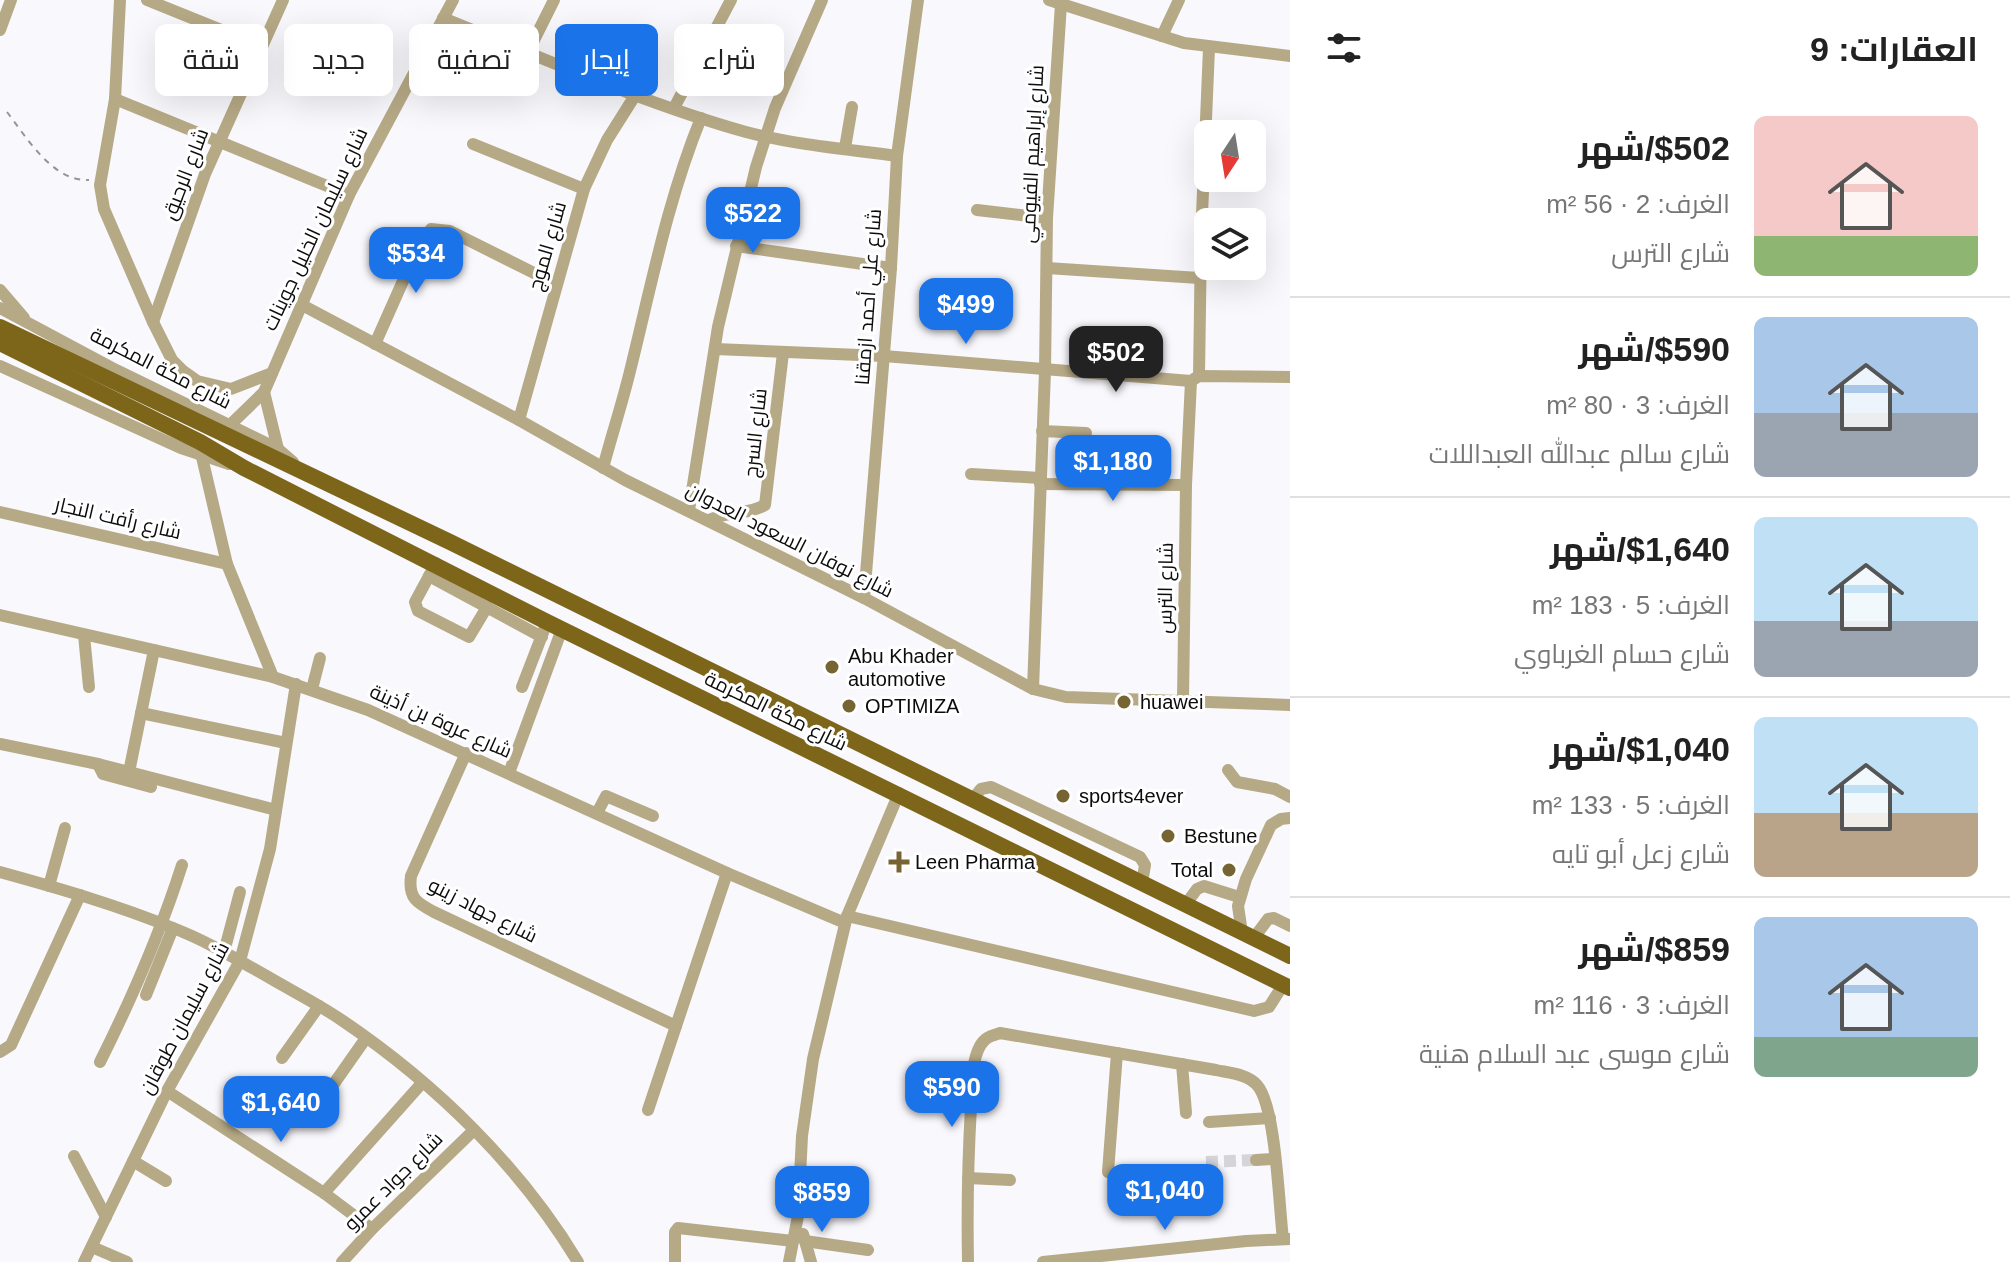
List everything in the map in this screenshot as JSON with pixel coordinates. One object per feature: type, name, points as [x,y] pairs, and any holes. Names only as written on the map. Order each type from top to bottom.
[{"type":"main road","name":"شارع مكة المكرمة","points":[[0,327],[1290,956]]},
{"type":"main road","name":"شارع مكة المكرمة","points":[[0,343],[550,629],[899,793],[1286,986]]},
{"type":"street","points":[[0,30],[11,0]]},
{"type":"street","points":[[120,0],[115,99],[101,174],[100,193],[104,209],[172,360],[197,381],[231,389],[272,373]]},
{"type":"street","points":[[147,0],[206,24]]},
{"type":"street","name":"شارع الرحيق","points":[[268,31],[283,0]]},
{"type":"street","name":"شارع سليمان الخليل جوينات","points":[[230,425],[264,392],[349,195],[453,0]]},
{"type":"street","points":[[539,30],[554,0]]},
{"type":"street","points":[[674,108],[731,0]]},
{"type":"street","points":[[689,510],[715,349],[736,246],[765,136],[822,0]]},
{"type":"street","name":"شارع علي أحمد ازمقنا","points":[[864,598],[897,156],[918,0]]},
{"type":"street","points":[[1162,36],[1179,0]]},
{"type":"street","points":[[1055,2],[1209,48],[1290,56]]},
{"type":"street","name":"شارع إبراهيم الفيومي","points":[[1033,689],[1055,2]]},
{"type":"street","points":[[443,18],[458,24]]},
{"type":"street","name":"شارع الترس","points":[[1202,208],[1209,48]]},
{"type":"street","name":"شارع الرحيق","points":[[153,322],[194,202],[239,96]]},
{"type":"street","name":"شارع الموج","points":[[519,420],[584,189],[607,140],[635,96]]},
{"type":"street","points":[[641,96],[701,118],[765,136],[897,156]]},
{"type":"street","points":[[115,99],[349,195]]},
{"type":"street","points":[[845,148],[852,107]]},
{"type":"street","points":[[603,468],[631,369],[658,247],[701,118]]},
{"type":"street","points":[[473,144],[584,189]]},
{"type":"street","points":[[977,210],[1047,218]]},
{"type":"street","points":[[375,344],[419,245],[431,229],[450,231],[556,284]]},
{"type":"street","points":[[736,246],[891,268]]},
{"type":"street","points":[[1047,268],[1194,278]]},
{"type":"street","name":"شارع الترس","points":[[1183,701],[1186,485],[1199,280]]},
{"type":"street","points":[[0,290],[29,324]]},
{"type":"street","name":"شارع نوفان السعود العدوان","points":[[302,305],[603,468],[864,598],[1033,689],[1066,697],[1290,705]]},
{"type":"street","name":"شارع مكة المكرمة","points":[[0,308],[116,370],[278,449],[300,471]]},
{"type":"street","points":[[715,349],[884,356],[1045,371],[1195,378],[1290,377]]},
{"type":"street","name":"شارع السرج","points":[[709,520],[726,513],[752,511],[765,505],[783,353]]},
{"type":"street","name":"شارع مكة المكرمة","points":[[0,366],[201,449]]},
{"type":"street","points":[[264,392],[278,449]]},
{"type":"street","points":[[1042,431],[1086,433]]},
{"type":"street","points":[[201,449],[227,564],[273,677]]},
{"type":"street","points":[[971,474],[1040,481],[1186,485]]},
{"type":"street","name":"شارع رأفت النجار","points":[[0,512],[227,564]]},
{"type":"street","points":[[487,607],[469,637],[416,607],[417,598],[433,570],[487,607],[550,629]]},
{"type":"street","name":"شارع عروة بن أذينة","points":[[0,615],[273,677],[312,689],[466,753],[727,873],[846,920],[1254,1011],[1269,1007],[1286,986]]},
{"type":"street","points":[[522,687],[550,629]]},
{"type":"street","points":[[509,773],[550,629]]},
{"type":"street","points":[[84,635],[89,687]]},
{"type":"street","points":[[129,772],[154,650]]},
{"type":"street","points":[[312,689],[320,658]]},
{"type":"street","name":"شارع سليمان طوقان","points":[[84,1262],[167,1091],[240,961],[263,882],[296,684]]},
{"type":"street","points":[[141,713],[286,743]]},
{"type":"street","points":[[0,744],[98,764],[276,810]]},
{"type":"street","name":"شارع جهاد زينو","points":[[466,753],[411,876],[411,896],[418,904],[434,912],[676,1026]]},
{"type":"street","points":[[98,764],[103,774],[162,789],[171,784]]},
{"type":"street","points":[[1228,770],[1237,782],[1275,789],[1290,797]]},
{"type":"street","points":[[811,1262],[799,1241],[798,1216],[806,1102],[813,1059],[846,920],[899,793]]},
{"type":"street","points":[[597,813],[606,796],[653,816]]},
{"type":"street","points":[[1290,818],[1271,825],[1239,897],[1238,915],[1248,936],[1270,918],[1290,926]]},
{"type":"street","points":[[49,886],[65,828]]},
{"type":"street","points":[[146,995],[168,926],[182,865]]},
{"type":"street","points":[[0,872],[111,905],[168,926],[224,952],[319,1006],[366,1038],[474,1130],[529,1191],[578,1262]]},
{"type":"street","points":[[648,1110],[727,873]]},
{"type":"street","points":[[1185,905],[1197,889],[1204,886],[1239,897]]},
{"type":"street","points":[[224,952],[240,892]]},
{"type":"street","points":[[0,1052],[11,1045],[75,894]]},
{"type":"street","points":[[100,1062],[168,926]]},
{"type":"street","points":[[282,1058],[319,1006]]},
{"type":"street","points":[[968,1262],[972,1088],[977,1052],[989,1036],[1014,1034],[1182,1064],[1249,1078],[1261,1091],[1270,1118],[1286,1239],[1043,1262]]},
{"type":"street","points":[[333,1085],[366,1038]]},
{"type":"street","points":[[1108,1172],[1117,1053]]},
{"type":"street","points":[[1182,1064],[1186,1113]]},
{"type":"street","points":[[324,1193],[422,1083]]},
{"type":"street","points":[[167,1091],[324,1193],[372,1229]]},
{"type":"street","points":[[1209,1122],[1270,1118]]},
{"type":"street","name":"شارع جواد عمرو","points":[[342,1262],[474,1130]]},
{"type":"street","points":[[74,1156],[106,1217]]},
{"type":"street","points":[[1256,1160],[1274,1159]]},
{"type":"street","points":[[133,1161],[166,1181]]},
{"type":"street","points":[[968,1178],[1010,1180]]},
{"type":"street","points":[[675,1262],[675,1232],[678,1228],[868,1250]]},
{"type":"street","points":[[789,1262],[799,1241]]},
{"type":"street","points":[[1203,1246],[1205,1262]]},
{"type":"street","points":[[92,1247],[127,1262]]},
{"type":"path","points":[[7,112],[51,164],[67,176],[87,181],[101,174]]},
{"type":"tunnel","points":[[1206,1162],[1256,1160]]},
{"type":"place","name":"Abu Khader automotive","points":[[832,667]]},
{"type":"place","name":"huawei","points":[[1124,702]]},
{"type":"place","name":"OPTIMIZA","points":[[849,706]]},
{"type":"place","name":"sports4ever","points":[[1063,796]]},
{"type":"place","name":"Bestune","points":[[1168,836]]},
{"type":"place","name":"Leen Pharma","points":[[899,862]]},
{"type":"place","name":"Total","points":[[1229,870]]}]
